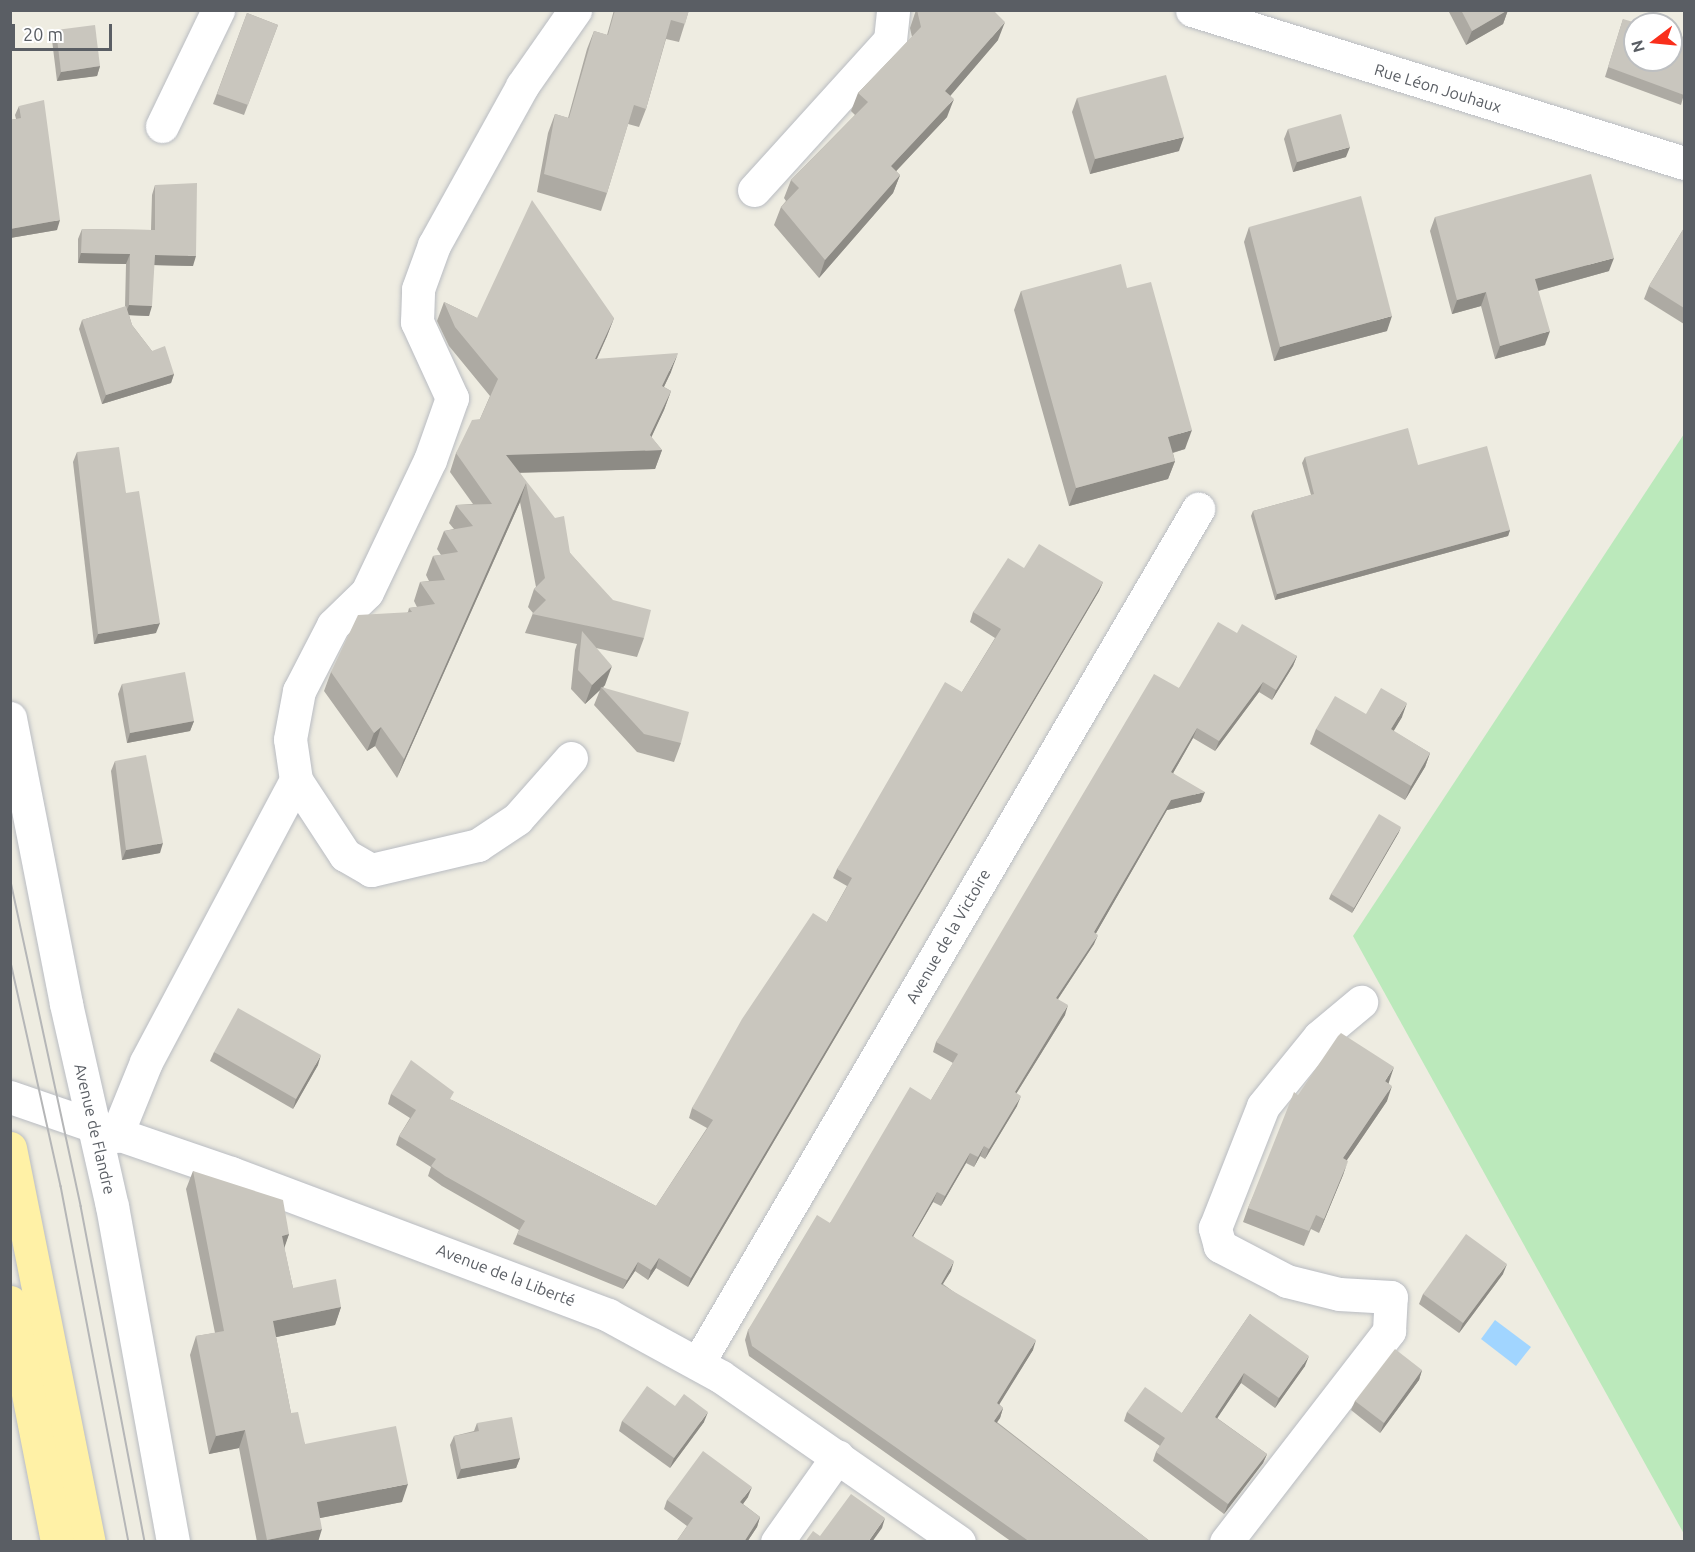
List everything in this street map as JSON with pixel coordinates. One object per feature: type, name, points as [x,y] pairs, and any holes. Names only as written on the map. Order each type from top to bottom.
[{"type":"main road","points":[[10,1148],[89,1542]]},
{"type":"main road","points":[[10,1302],[57,1542]]},
{"type":"street","points":[[162,126],[218,10]]},
{"type":"street","points":[[571,758],[518,819],[478,845],[371,870],[345,855],[296,780],[290,740],[299,691],[333,625],[367,592],[430,460],[452,398],[417,322],[418,289],[430,256],[522,86],[575,10]]},
{"type":"street","points":[[754,190],[890,40],[893,10]]},
{"type":"street","name":"Rue Léon Jouhaux","points":[[1192,10],[1682,153]]},
{"type":"street","name":"Avenue de la Victoire","points":[[698,1363],[1198,509]]},
{"type":"street","name":"Avenue de Flandre","points":[[10,718],[106,1132],[173,1542]]},
{"type":"street","points":[[106,1132],[146,1062],[296,780]]},
{"type":"street","points":[[1226,1542],[1389,1331],[1391,1297],[1339,1294],[1287,1281],[1220,1246],[1215,1228],[1263,1106],[1319,1037],[1360,1002]]},
{"type":"street","name":"Avenue de la Liberté","points":[[10,1097],[520,1279],[608,1315],[698,1363],[838,1456],[959,1542]]},
{"type":"street","points":[[777,1542],[838,1456]]},
{"type":"green space","points":[[1684,434],[1684,1534],[1353,936]]},
{"type":"water","points":[[1495,1320],[1531,1347],[1516,1366],[1481,1339]]},
{"type":"building","points":[[615,10],[689,10],[685,24],[671,20],[646,109],[634,105],[607,193],[544,174],[555,114],[569,118],[594,31],[608,35]]},
{"type":"building","points":[[917,10],[993,10],[1005,22],[945,91],[954,99],[891,166],[900,175],[825,260],[781,207],[799,188],[791,180],[868,102],[858,93],[921,27]]},
{"type":"building","points":[[1461,10],[1508,10],[1472,31]]},
{"type":"building","points":[[247,13],[278,25],[248,105],[217,94]]},
{"type":"building","points":[[1623,19],[1623,72],[1683,72],[1684,37],[1684,95],[1608,67]]},
{"type":"building","points":[[95,25],[100,66],[61,72],[56,30]]},
{"type":"building","points":[[1166,75],[1184,137],[1095,159],[1077,98]]},
{"type":"building","points":[[44,100],[60,220],[10,229],[10,120],[21,118],[19,106]]},
{"type":"building","points":[[1341,114],[1350,147],[1297,162],[1288,129]]},
{"type":"building","points":[[1591,174],[1614,258],[1535,279],[1550,331],[1500,346],[1486,292],[1457,300],[1435,217]]},
{"type":"building","points":[[197,183],[196,256],[155,255],[152,306],[129,305],[130,254],[81,253],[82,229],[155,230],[155,185]]},
{"type":"building","points":[[1361,196],[1392,316],[1280,347],[1249,227]]},
{"type":"building","points":[[532,200],[614,318],[595,359],[678,353],[662,386],[671,391],[650,435],[662,450],[506,455],[555,518],[564,516],[570,553],[613,600],[651,610],[644,638],[532,614],[546,600],[534,589],[545,578],[526,483],[404,759],[381,727],[374,733],[331,672],[358,615],[412,612],[409,608],[435,604],[420,582],[445,580],[433,556],[458,552],[444,531],[473,526],[456,505],[492,504],[456,453],[472,420],[480,419],[498,379],[455,327],[444,302],[477,318]]},
{"type":"building","points":[[1684,228],[1684,308],[1649,286]]},
{"type":"building","points":[[1121,264],[1127,288],[1151,282],[1192,430],[1168,437],[1175,461],[1076,488],[1021,291]]},
{"type":"building","points":[[126,306],[132,325],[152,351],[165,346],[174,374],[106,395],[82,320]]},
{"type":"building","points":[[1408,428],[1418,465],[1487,446],[1510,530],[1277,594],[1253,511],[1314,494],[1305,457]]},
{"type":"building","points":[[119,447],[126,493],[139,491],[160,623],[98,634],[77,452]]},
{"type":"building","points":[[1039,544],[1103,582],[691,1278],[659,1258],[651,1270],[638,1262],[627,1280],[517,1234],[525,1221],[445,1176],[431,1166],[436,1159],[399,1136],[416,1110],[391,1094],[411,1060],[454,1092],[450,1099],[656,1206],[713,1120],[692,1108],[742,1019],[813,913],[827,922],[852,878],[837,869],[945,682],[962,692],[1001,629],[973,612],[1008,558],[1024,568]]},
{"type":"building","points":[[1218,622],[1237,633],[1242,624],[1297,656],[1276,690],[1263,682],[1219,741],[1197,728],[1171,772],[1205,792],[1171,800],[1094,932],[1098,935],[1056,998],[1068,1005],[1015,1092],[1021,1096],[989,1149],[984,1146],[978,1157],[970,1153],[945,1196],[937,1192],[912,1236],[954,1261],[941,1284],[1036,1340],[997,1403],[1003,1408],[994,1421],[1151,1542],[1030,1542],[752,1346],[748,1330],[817,1215],[830,1223],[910,1087],[931,1100],[958,1054],[936,1042],[1154,674],[1179,688]]},
{"type":"building","points":[[582,631],[612,666],[592,685],[578,670]]},
{"type":"building","points":[[185,672],[194,721],[130,733],[122,684]]},
{"type":"building","points":[[601,687],[689,712],[681,743],[644,734]]},
{"type":"building","points":[[1381,688],[1407,703],[1391,729],[1430,753],[1411,786],[1316,729],[1335,696],[1366,714]]},
{"type":"building","points":[[146,755],[163,843],[126,850],[115,761]]},
{"type":"building","points":[[1379,814],[1401,827],[1354,908],[1331,894]]},
{"type":"building","points":[[238,1008],[321,1055],[296,1099],[214,1052]]},
{"type":"building","points":[[1341,1033],[1394,1067],[1385,1081],[1392,1086],[1343,1158],[1348,1161],[1324,1219],[1316,1215],[1309,1231],[1248,1208],[1294,1092],[1298,1095]]},
{"type":"building","points":[[193,1171],[283,1200],[289,1234],[282,1236],[293,1288],[336,1279],[341,1307],[273,1321],[291,1413],[298,1412],[305,1444],[396,1426],[408,1484],[317,1502],[322,1529],[267,1540],[245,1430],[216,1436],[196,1336],[224,1331]]},
{"type":"building","points":[[1466,1234],[1507,1264],[1463,1323],[1423,1294]]},
{"type":"building","points":[[1250,1314],[1309,1356],[1279,1398],[1244,1373],[1215,1417],[1267,1454],[1228,1504],[1156,1452],[1165,1438],[1127,1412],[1145,1387],[1182,1413]]},
{"type":"building","points":[[1395,1349],[1422,1370],[1384,1423],[1355,1401]]},
{"type":"building","points":[[647,1386],[675,1406],[684,1394],[708,1412],[674,1458],[622,1421]]},
{"type":"building","points":[[512,1417],[520,1458],[461,1469],[454,1436],[479,1431],[477,1423]]},
{"type":"building","points":[[703,1451],[752,1487],[740,1502],[760,1517],[744,1542],[676,1542],[693,1518],[667,1500]]},
{"type":"building","points":[[851,1494],[885,1518],[868,1542],[805,1542],[813,1531],[820,1536]]},
{"type":"tram line","points":[[10,877],[81,1206],[145,1542]]},
{"type":"tram line","points":[[10,958],[61,1186],[129,1542]]}]
